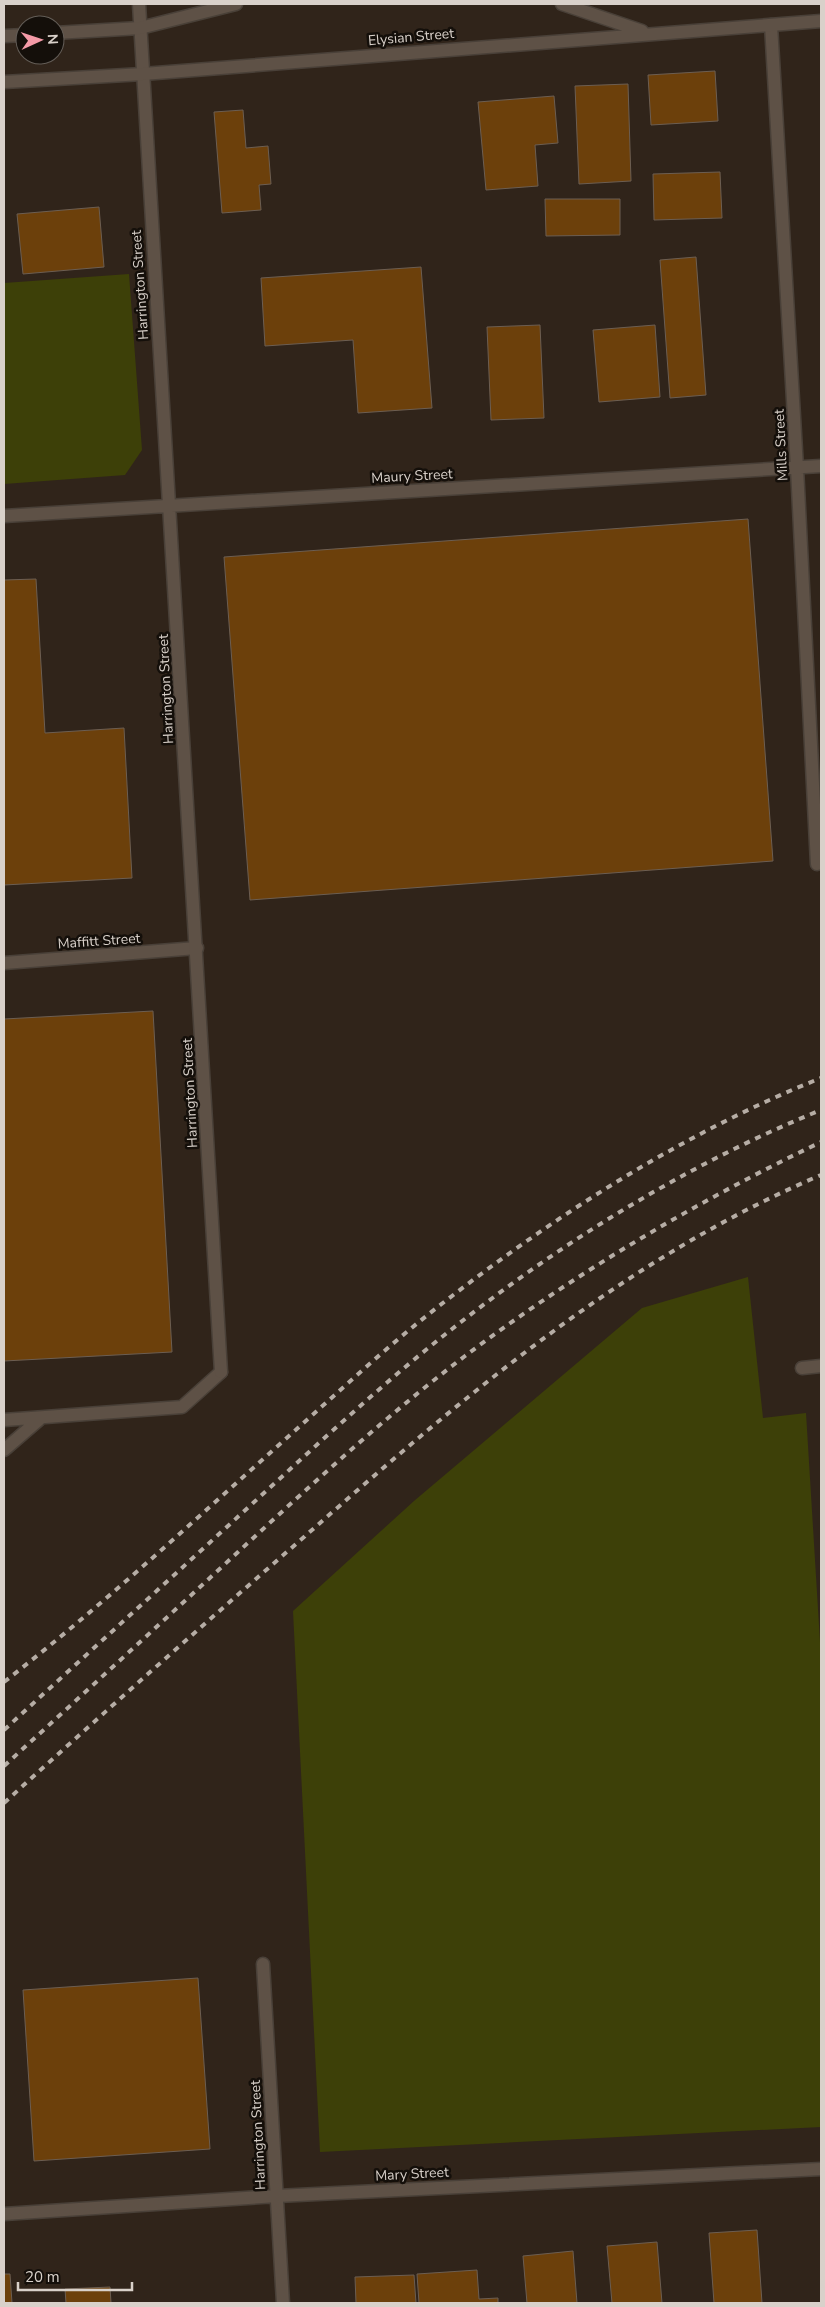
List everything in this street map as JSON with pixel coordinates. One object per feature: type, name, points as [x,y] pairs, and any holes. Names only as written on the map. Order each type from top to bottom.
[{"type":"street","name":"Harrington Street","points":[[42,1418],[182,1407],[221,1372],[139,4]]},
{"type":"street","points":[[65,32],[140,28],[236,4]]},
{"type":"street","points":[[562,4],[650,33]]},
{"type":"street","name":"Elysian Street","points":[[4,82],[143,74],[821,21]]},
{"type":"street","name":"Mills Street","points":[[771,25],[797,468],[817,864]]},
{"type":"street","name":"Maury Street","points":[[4,516],[821,466]]},
{"type":"street","name":"Maffitt Street","points":[[4,963],[197,948]]},
{"type":"street","points":[[802,1368],[821,1366]]},
{"type":"street","points":[[4,1420],[42,1418]]},
{"type":"street","points":[[4,1450],[42,1418]]},
{"type":"street","name":"Harrington Street","points":[[262,1964],[283,2303]]},
{"type":"street","name":"Mary Street","points":[[4,2214],[276,2196],[821,2168]]},
{"type":"shaded area","points":[[129,274],[142,450],[125,475],[4,484],[4,283]]},
{"type":"shaded area","points":[[748,1277],[763,1418],[806,1413],[821,1658],[821,2127],[320,2152],[293,1611],[414,1501],[642,1308]]},
{"type":"building","points":[[715,71],[718,121],[651,125],[648,75]]},
{"type":"building","points":[[628,84],[631,181],[579,184],[575,86]]},
{"type":"building","points":[[554,96],[558,143],[535,145],[538,186],[486,190],[478,102]]},
{"type":"building","points":[[243,110],[246,148],[268,146],[271,184],[259,185],[261,210],[222,213],[214,112]]},
{"type":"building","points":[[720,172],[722,218],[654,220],[653,174]]},
{"type":"building","points":[[545,199],[620,199],[620,235],[546,236]]},
{"type":"building","points":[[99,207],[104,267],[23,274],[17,214]]},
{"type":"building","points":[[696,257],[706,395],[670,398],[660,260]]},
{"type":"building","points":[[421,267],[432,408],[358,413],[353,340],[265,346],[261,278]]},
{"type":"building","points":[[540,325],[544,418],[491,420],[487,327]]},
{"type":"building","points":[[655,325],[660,397],[599,402],[593,330]]},
{"type":"building","points":[[748,519],[773,861],[250,900],[224,557]]},
{"type":"building","points":[[36,579],[45,733],[124,728],[132,878],[4,885],[4,580]]},
{"type":"building","points":[[153,1011],[172,1352],[4,1361],[4,1019]]},
{"type":"building","points":[[198,1978],[210,2149],[34,2161],[23,1990]]},
{"type":"building","points":[[757,2230],[762,2303],[714,2303],[709,2233]]},
{"type":"building","points":[[657,2242],[662,2303],[612,2303],[607,2246]]},
{"type":"building","points":[[573,2251],[577,2303],[527,2303],[523,2256]]},
{"type":"building","points":[[477,2270],[479,2299],[498,2298],[498,2303],[419,2303],[417,2274]]},
{"type":"building","points":[[4,2274],[10,2274],[12,2303],[4,2303]]},
{"type":"building","points":[[414,2275],[416,2303],[356,2303],[355,2277]]},
{"type":"building","points":[[110,2287],[111,2303],[66,2303],[65,2289]]},
{"type":"railway","points":[[4,1682],[117,1589],[385,1350],[483,1272],[575,1208],[670,1150],[770,1100],[821,1078]]},
{"type":"railway","points":[[4,1730],[351,1414],[426,1350],[495,1296],[583,1235],[629,1206],[723,1154],[821,1110]]},
{"type":"railway","points":[[4,1766],[321,1476],[406,1403],[465,1356],[550,1296],[638,1240],[728,1189],[821,1142]]},
{"type":"railway","points":[[4,1803],[153,1669],[424,1433],[485,1383],[613,1289],[680,1247],[749,1209],[821,1175]]}]
